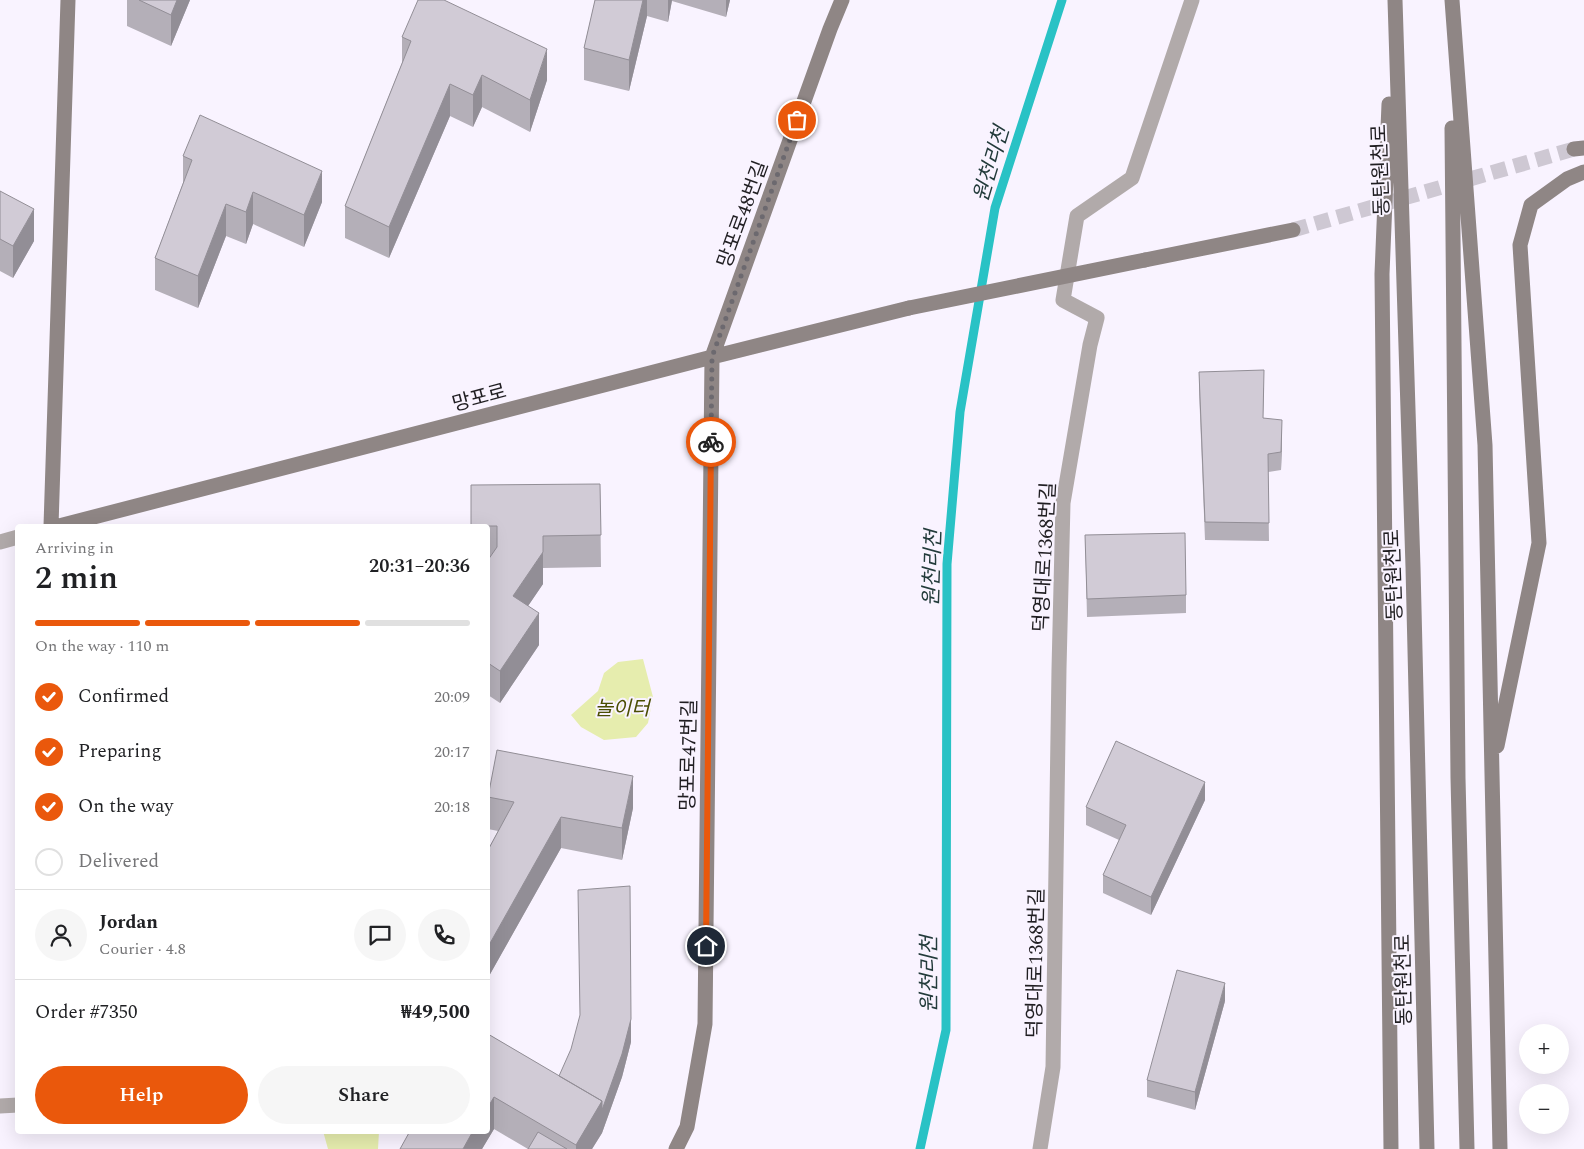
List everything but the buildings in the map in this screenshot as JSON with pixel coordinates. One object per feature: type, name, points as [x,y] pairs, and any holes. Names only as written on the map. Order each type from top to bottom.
[{"type":"main road","points":[[51,524],[68,0]]},
{"type":"main road","name":"망포로48번길","points":[[712,357],[842,0]]},
{"type":"main road","points":[[1391,1149],[1382,274],[1394,0]]},
{"type":"main road","name":"동탄원천로","points":[[1394,0],[1413,557],[1426,1149]]},
{"type":"main road","points":[[1451,0],[1485,445],[1500,1149]]},
{"type":"main road","points":[[1451,0],[1458,778],[1467,1149]]},
{"type":"main road","points":[[1492,772],[1539,543],[1520,245],[1531,205],[1567,179],[1584,172]]},
{"type":"main road","name":"망포로","points":[[67,524],[909,308],[1293,230]]},
{"type":"main road","name":"망포로47번길","points":[[676,1149],[687,1127],[705,1024],[712,357]]},
{"type":"street","name":"덕영대로1368번길","points":[[1040,1149],[1054,1067],[1063,503],[1090,345],[1097,318],[1062,300],[1077,216],[1132,178],[1192,0]]},
{"type":"street","points":[[0,542],[15,538]]},
{"type":"street","points":[[0,1106],[15,1105]]},
{"type":"green space","name":"놀이터","points":[[643,659],[653,697],[648,723],[636,737],[604,740],[581,727],[571,715],[598,691],[604,673],[618,662]]},
{"type":"green space","points":[[324,1134],[379,1134],[378,1149],[328,1149]]},
{"type":"waterway","name":"원천리천","points":[[920,1149],[946,1030],[947,564],[960,412],[995,208],[1062,0]]},
{"type":"tunnel","points":[[1293,230],[1574,149]]},
{"type":"way so far","points":[[711,442],[712,357],[797,120]]},
{"type":"route","points":[[706,946],[711,442]]}]
